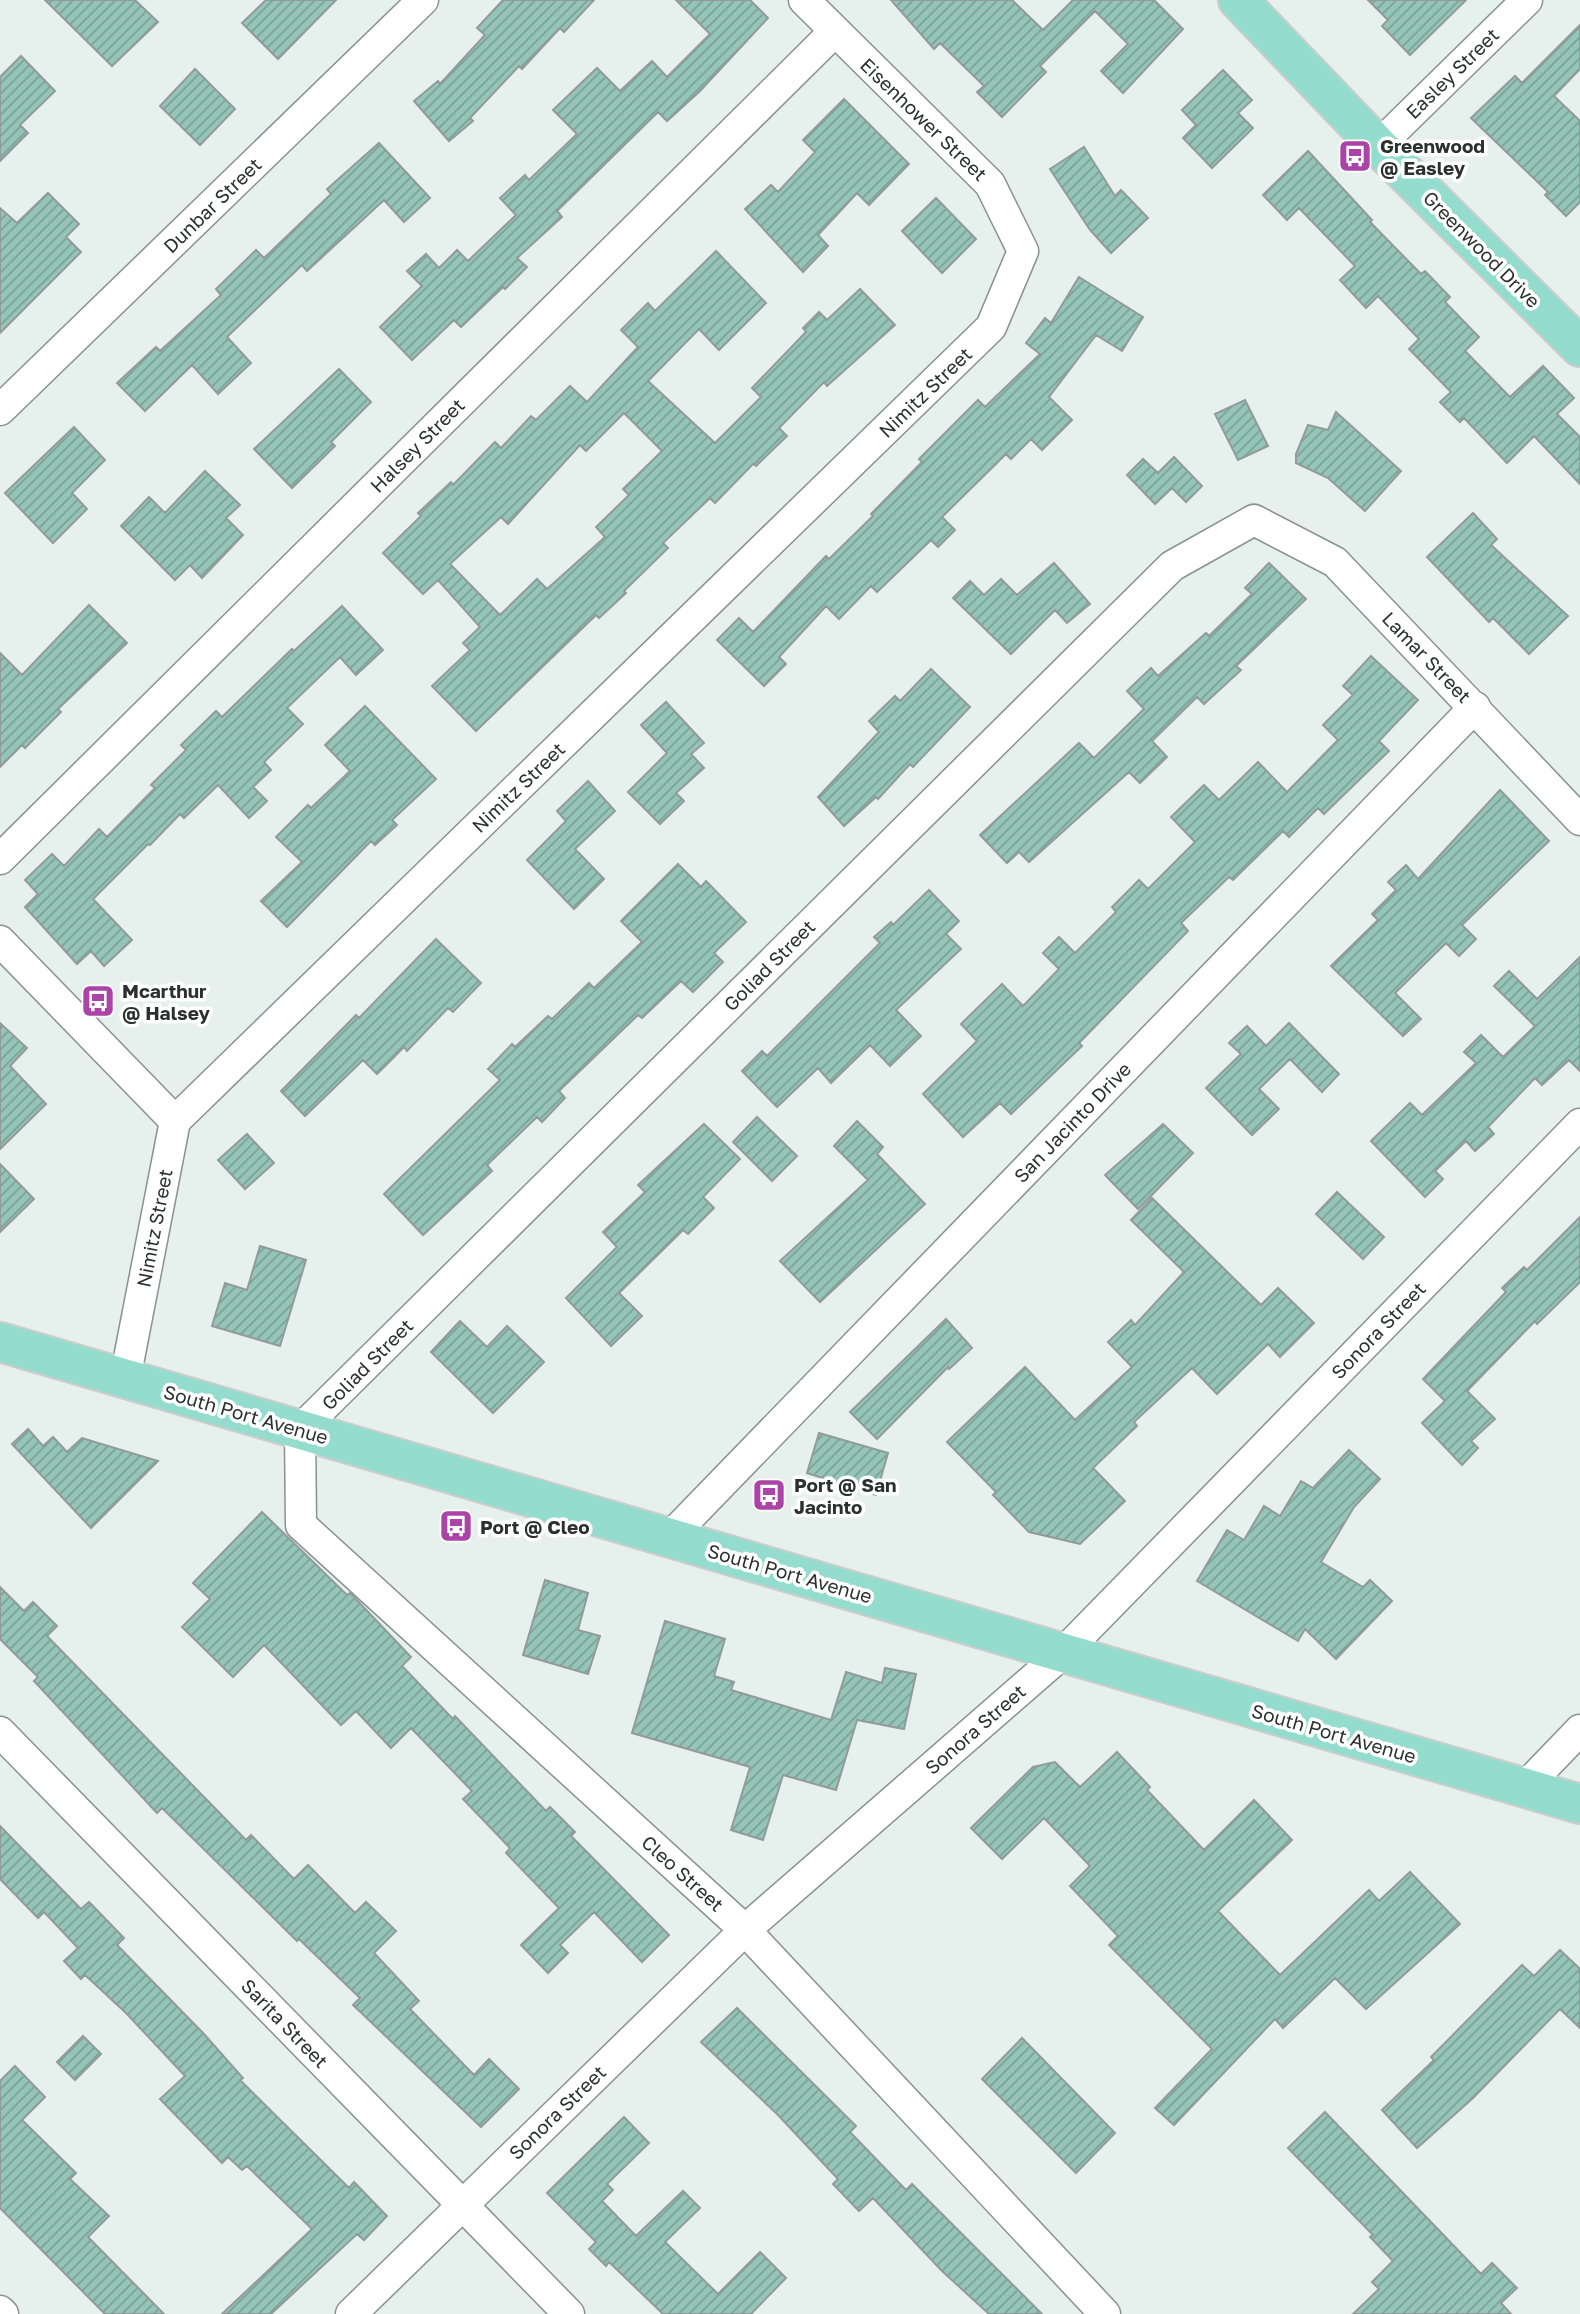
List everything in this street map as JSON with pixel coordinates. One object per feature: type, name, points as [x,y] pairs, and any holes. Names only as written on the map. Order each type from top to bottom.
[{"type":"main road","name":"Greenwood Drive","points":[[1238,0],[1378,146],[1580,347]]},
{"type":"main road","name":"South Port Avenue","points":[[0,1342],[1580,1804]]},
{"type":"street","name":"Dunbar Street","points":[[0,410],[424,0]]},
{"type":"street","name":"Eisenhower Street","points":[[804,0],[990,184],[1023,251]]},
{"type":"street","name":"Easley Street","points":[[1378,146],[1527,0]]},
{"type":"street","name":"Halsey Street","points":[[0,859],[834,32]]},
{"type":"street","name":"Nimitz Street","points":[[125,1379],[175,1121],[990,327],[1023,251]]},
{"type":"street","name":"Lamar Street","points":[[1254,520],[1335,562],[1580,820]]},
{"type":"street","name":"Goliad Street","points":[[300,1430],[1172,566],[1254,520]]},
{"type":"street","name":"San Jacinto Drive","points":[[669,1538],[1475,707]]},
{"type":"street","points":[[0,941],[175,1121]]},
{"type":"street","name":"Sonora Street","points":[[351,2314],[745,1930],[1063,1653],[1580,1124]]},
{"type":"street","name":"Cleo Street","points":[[300,1430],[301,1525],[745,1930],[1105,2314]]},
{"type":"street","points":[[1524,1788],[1580,1730]]},
{"type":"street","name":"Sarita Street","points":[[0,1732],[569,2314]]},
{"type":"building","points":[[45,0],[135,0],[158,22],[112,66]]},
{"type":"building","points":[[266,0],[336,0],[278,59],[242,23]]},
{"type":"building","points":[[503,0],[594,0],[564,32],[560,28],[522,69],[519,66],[470,118],[473,121],[449,141],[414,101],[438,81],[440,84],[485,35],[477,28]]},
{"type":"building","points":[[676,0],[750,0],[768,18],[700,91],[667,121],[658,112],[557,211],[562,217],[517,258],[527,267],[505,289],[503,287],[461,327],[454,320],[412,360],[380,327],[422,286],[407,271],[426,254],[439,268],[457,250],[468,261],[516,215],[500,198],[525,175],[529,180],[577,134],[553,110],[597,68],[620,91],[652,61],[667,77],[710,34]]},
{"type":"building","points":[[891,0],[1012,0],[1043,30],[1073,0],[1154,0],[1183,29],[1123,93],[1101,71],[1128,44],[1095,11],[1040,66],[1046,72],[1002,117],[977,92],[984,86],[940,43],[934,49]]},
{"type":"building","points":[[1368,0],[1466,0],[1410,55],[1382,26],[1388,20]]},
{"type":"building","points":[[1580,25],[1580,69],[1554,96],[1580,121],[1580,202],[1566,216],[1545,195],[1548,192],[1471,118],[1515,76],[1522,83]]},
{"type":"building","points":[[21,56],[55,91],[20,125],[28,133],[0,161],[0,77]]},
{"type":"building","points":[[195,69],[235,109],[200,145],[160,106]]},
{"type":"building","points":[[1223,70],[1252,100],[1238,113],[1253,128],[1212,168],[1183,138],[1196,125],[1182,110]]},
{"type":"building","points":[[844,99],[909,164],[869,205],[857,193],[818,235],[828,246],[803,272],[745,209],[771,185],[778,192],[815,152],[803,140]]},
{"type":"building","points":[[379,143],[430,198],[404,222],[384,200],[307,271],[302,265],[227,337],[251,363],[218,394],[192,365],[145,411],[117,383],[156,347],[160,351],[221,295],[216,289],[256,250],[264,258],[331,194],[327,189]]},
{"type":"building","points":[[1084,147],[1115,196],[1121,190],[1148,218],[1111,253],[1090,230],[1050,169]]},
{"type":"building","points":[[1308,151],[1372,220],[1370,222],[1421,274],[1425,271],[1450,297],[1445,302],[1479,337],[1465,351],[1510,397],[1543,366],[1574,398],[1557,414],[1580,437],[1580,484],[1534,436],[1507,463],[1464,418],[1460,422],[1440,402],[1451,392],[1409,349],[1419,339],[1378,296],[1366,308],[1340,280],[1355,266],[1299,208],[1287,220],[1263,195]]},
{"type":"building","points":[[48,193],[79,224],[66,237],[81,252],[0,333],[0,208],[17,223]]},
{"type":"building","points":[[936,198],[976,239],[942,273],[902,231]]},
{"type":"building","points":[[716,251],[766,303],[719,350],[699,329],[648,381],[715,443],[761,397],[752,388],[806,332],[803,328],[819,312],[827,320],[860,289],[895,325],[827,386],[824,382],[779,428],[787,436],[756,466],[753,464],[715,503],[710,498],[663,543],[668,548],[624,591],[626,593],[599,618],[596,615],[476,731],[432,686],[470,650],[463,643],[480,627],[438,580],[423,594],[383,553],[421,516],[418,513],[451,482],[453,485],[495,442],[501,448],[531,416],[536,420],[570,386],[587,402],[638,347],[621,330],[648,303],[655,311]],"holes":[[[624,413],[662,451],[623,489],[629,495],[596,527],[605,537],[547,589],[537,579],[500,615],[450,564],[501,517],[508,524],[580,445],[586,451]]]},
{"type":"building","points":[[1079,277],[1143,317],[1122,351],[1096,335],[1049,397],[1072,420],[1042,450],[1031,439],[1011,459],[1006,454],[942,517],[955,530],[938,547],[931,540],[877,592],[871,586],[839,619],[826,606],[779,657],[786,664],[764,686],[717,640],[739,618],[753,632],[826,556],[829,559],[873,516],[871,514],[922,462],[919,459],[978,400],[985,407],[1040,354],[1026,343],[1045,318],[1051,323]]},
{"type":"building","points":[[339,369],[371,402],[331,442],[335,446],[292,488],[254,449]]},
{"type":"building","points":[[1245,400],[1268,446],[1238,460],[1215,414]]},
{"type":"building","points":[[1336,412],[1401,471],[1365,511],[1328,478],[1296,463],[1296,454],[1308,425],[1328,430]]},
{"type":"building","points":[[74,427],[105,460],[72,493],[87,509],[53,543],[5,493]]},
{"type":"building","points":[[1174,457],[1202,486],[1186,502],[1172,488],[1155,504],[1127,475],[1143,459],[1158,473]]},
{"type":"building","points":[[205,471],[240,505],[226,518],[243,535],[202,578],[190,565],[175,580],[121,526],[149,497],[165,513]]},
{"type":"building","points":[[1473,513],[1497,539],[1491,545],[1568,616],[1529,654],[1493,618],[1489,622],[1427,557]]},
{"type":"building","points":[[1054,563],[1090,604],[1067,623],[1055,610],[1011,654],[953,598],[970,581],[984,595],[1001,579],[1017,595]]},
{"type":"building","points":[[1269,563],[1306,599],[1236,666],[1241,670],[1204,704],[1197,697],[1152,741],[1167,757],[1140,783],[1129,772],[1029,862],[1019,852],[1007,863],[980,835],[1079,743],[1094,758],[1144,709],[1127,691],[1151,668],[1158,676],[1206,633],[1209,636],[1252,594],[1245,588]]},
{"type":"building","points":[[89,605],[127,643],[58,709],[61,712],[25,748],[22,745],[0,767],[0,653],[22,675]]},
{"type":"building","points":[[342,606],[383,650],[356,675],[340,657],[287,708],[303,724],[264,762],[271,770],[253,787],[267,801],[249,818],[218,785],[184,818],[180,814],[93,899],[132,940],[104,966],[91,951],[77,964],[25,907],[38,894],[25,880],[52,854],[64,866],[99,829],[107,837],[155,788],[151,785],[186,750],[181,745],[216,711],[222,717],[292,649],[294,651]]},
{"type":"building","points":[[1371,656],[1418,700],[1379,741],[1389,751],[1324,814],[1318,808],[1289,837],[1283,831],[1233,880],[1229,877],[1181,923],[1188,931],[1079,1043],[1082,1046],[1011,1114],[1000,1103],[963,1137],[923,1094],[977,1041],[961,1024],[1002,984],[1023,1006],[1059,969],[1043,953],[1059,937],[1075,953],[1116,912],[1112,907],[1139,880],[1148,889],[1195,842],[1171,817],[1204,785],[1219,800],[1258,762],[1287,792],[1338,740],[1323,725],[1353,695],[1343,686]]},
{"type":"building","points":[[931,669],[970,707],[913,767],[910,764],[878,799],[876,797],[844,826],[818,797],[879,732],[869,721],[895,696],[900,701]]},
{"type":"building","points":[[666,702],[704,743],[691,754],[704,768],[676,793],[684,801],[660,824],[628,792],[667,753],[641,725]]},
{"type":"building","points":[[365,706],[436,779],[392,820],[397,825],[375,845],[371,841],[287,927],[261,901],[302,862],[276,837],[308,805],[311,808],[350,771],[325,745]]},
{"type":"building","points":[[588,781],[615,811],[575,849],[604,879],[574,909],[527,860],[566,821],[557,811]]},
{"type":"building","points":[[1500,790],[1549,841],[1462,925],[1476,939],[1459,956],[1446,943],[1395,993],[1421,1019],[1403,1036],[1331,966],[1378,920],[1372,914],[1396,890],[1388,882],[1406,865],[1418,879]]},
{"type":"building","points":[[678,864],[701,887],[706,881],[746,922],[714,953],[723,962],[693,992],[681,981],[642,1018],[638,1015],[559,1091],[565,1098],[542,1122],[537,1117],[487,1165],[492,1171],[423,1235],[384,1194],[500,1080],[488,1069],[512,1044],[515,1047],[548,1016],[552,1019],[589,983],[594,988],[642,942],[621,921]]},
{"type":"building","points":[[929,890],[959,921],[946,934],[961,949],[896,1010],[921,1036],[890,1066],[870,1045],[831,1083],[818,1068],[777,1107],[742,1071],[762,1051],[767,1056],[880,943],[874,937],[891,922],[893,925]]},
{"type":"building","points":[[436,939],[481,983],[453,1012],[448,1008],[407,1051],[404,1047],[377,1074],[363,1060],[305,1116],[281,1091],[356,1015],[359,1018]]},
{"type":"building","points":[[1580,957],[1580,1071],[1569,1060],[1542,1085],[1535,1078],[1488,1127],[1494,1134],[1475,1151],[1466,1141],[1435,1171],[1443,1179],[1425,1197],[1371,1141],[1410,1103],[1422,1115],[1476,1063],[1464,1052],[1481,1035],[1503,1057],[1535,1026],[1494,986],[1509,971],[1537,999]]},
{"type":"building","points":[[0,1023],[27,1048],[10,1066],[46,1104],[0,1149]]},
{"type":"building","points":[[1289,1023],[1339,1074],[1322,1092],[1290,1059],[1259,1089],[1279,1109],[1252,1135],[1206,1088],[1241,1054],[1229,1043],[1247,1026],[1266,1046]]},
{"type":"building","points":[[757,1117],[797,1156],[772,1181],[733,1142]]},
{"type":"building","points":[[857,1121],[883,1147],[877,1154],[925,1204],[820,1302],[780,1261],[868,1180],[834,1146]]},
{"type":"building","points":[[704,1124],[740,1159],[703,1197],[714,1208],[688,1234],[683,1230],[619,1293],[642,1316],[611,1346],[566,1298],[617,1247],[603,1232],[645,1192],[638,1185]]},
{"type":"building","points":[[1163,1124],[1193,1153],[1138,1209],[1105,1175]]},
{"type":"building","points":[[247,1134],[274,1163],[245,1189],[218,1160]]},
{"type":"building","points":[[0,1164],[34,1199],[0,1232]]},
{"type":"building","points":[[1337,1192],[1384,1237],[1363,1259],[1316,1214]]},
{"type":"building","points":[[1152,1198],[1261,1305],[1278,1288],[1314,1323],[1280,1357],[1268,1344],[1217,1394],[1192,1368],[1134,1422],[1137,1426],[1093,1468],[1125,1501],[1080,1544],[1029,1532],[993,1495],[996,1492],[947,1442],[1025,1367],[1075,1420],[1132,1367],[1108,1342],[1131,1320],[1135,1325],[1184,1272],[1131,1220]]},
{"type":"building","points":[[1580,1217],[1580,1282],[1537,1324],[1535,1321],[1467,1391],[1495,1419],[1471,1441],[1478,1448],[1462,1465],[1422,1423],[1445,1401],[1423,1379],[1506,1292],[1502,1288],[1524,1267],[1527,1270]]},
{"type":"building","points":[[260,1246],[306,1260],[280,1346],[212,1326],[225,1283],[247,1290]]},
{"type":"building","points":[[946,1319],[972,1348],[949,1369],[948,1367],[877,1439],[850,1412]]},
{"type":"building","points":[[460,1321],[487,1347],[507,1326],[544,1362],[493,1413],[431,1352]]},
{"type":"building","points":[[28,1429],[43,1446],[53,1437],[67,1452],[82,1438],[158,1461],[91,1528],[12,1444]]},
{"type":"building","points":[[819,1433],[888,1453],[876,1495],[807,1473]]},
{"type":"building","points":[[1349,1450],[1380,1479],[1354,1507],[1321,1562],[1363,1587],[1370,1580],[1392,1601],[1336,1659],[1305,1629],[1298,1641],[1197,1581],[1227,1530],[1244,1540],[1264,1506],[1280,1516],[1301,1481],[1313,1488]]},
{"type":"building","points":[[262,1512],[347,1595],[350,1593],[353,1596],[411,1657],[402,1666],[453,1719],[455,1716],[546,1811],[550,1807],[575,1832],[571,1836],[669,1935],[642,1962],[594,1912],[560,1945],[568,1953],[548,1973],[521,1945],[559,1908],[506,1853],[510,1848],[463,1799],[472,1791],[411,1728],[391,1748],[356,1711],[341,1725],[264,1645],[233,1677],[182,1627],[210,1599],[193,1583]]},
{"type":"building","points":[[545,1580],[588,1593],[578,1630],[600,1636],[588,1674],[523,1655]]},
{"type":"building","points":[[0,1587],[24,1611],[33,1602],[57,1626],[47,1636],[246,1840],[251,1835],[294,1879],[308,1865],[355,1913],[366,1902],[396,1931],[374,1953],[419,2001],[410,2009],[474,2075],[489,2059],[519,2089],[481,2127],[353,2005],[360,1998],[299,1939],[297,1941],[162,1808],[157,1813],[34,1681],[38,1677],[0,1639]]},
{"type":"building","points":[[665,1621],[725,1639],[714,1676],[734,1682],[731,1690],[831,1720],[846,1672],[882,1683],[885,1668],[916,1674],[904,1729],[857,1720],[836,1790],[783,1775],[763,1840],[731,1830],[750,1767],[632,1733]]},
{"type":"building","points":[[1117,1752],[1150,1787],[1147,1790],[1204,1850],[1254,1800],[1292,1840],[1218,1911],[1280,1975],[1369,1890],[1379,1901],[1410,1872],[1460,1924],[1366,2009],[1335,1978],[1283,2028],[1275,2019],[1174,2125],[1155,2108],[1212,2049],[1109,1945],[1118,1936],[1070,1886],[1090,1866],[1044,1818],[1002,1859],[971,1828],[1033,1767],[1055,1762],[1080,1787]]},
{"type":"building","points":[[0,1826],[81,1909],[89,1902],[124,1938],[117,1945],[204,2034],[243,2078],[240,2080],[349,2188],[354,2182],[387,2216],[364,2240],[357,2234],[271,2314],[222,2314],[312,2229],[247,2166],[242,2170],[228,2157],[222,2163],[160,2099],[185,2076],[126,2013],[85,1975],[81,1979],[64,1961],[78,1948],[44,1912],[38,1918],[0,1879]]},
{"type":"building","points":[[1560,1950],[1580,1969],[1580,2028],[1560,2009],[1473,2098],[1417,2148],[1382,2110],[1434,2060],[1431,2057],[1522,1965],[1534,1976]]},
{"type":"building","points":[[737,2008],[856,2126],[850,2132],[906,2190],[912,2184],[1042,2314],[989,2314],[942,2271],[873,2198],[859,2211],[833,2184],[838,2179],[777,2114],[701,2042]]},
{"type":"building","points":[[83,2036],[101,2054],[75,2080],[57,2062]]},
{"type":"building","points":[[1022,2038],[1115,2133],[1076,2173],[982,2079]]},
{"type":"building","points":[[15,2066],[45,2097],[22,2120],[76,2173],[70,2179],[109,2216],[88,2237],[164,2314],[105,2314],[0,2208],[0,2081]]},
{"type":"building","points":[[1325,2112],[1481,2274],[1492,2263],[1517,2288],[1501,2303],[1511,2314],[1353,2314],[1379,2289],[1372,2282],[1393,2261],[1370,2237],[1373,2235],[1288,2148]]},
{"type":"building","points":[[624,2117],[649,2143],[607,2184],[613,2190],[602,2201],[636,2236],[683,2191],[700,2208],[665,2242],[718,2294],[760,2252],[786,2278],[751,2314],[663,2314],[609,2262],[606,2266],[589,2249],[596,2242],[547,2193]]},
{"type":"place","name":"Greenwood @ Easley","points":[[1355,156]]},
{"type":"place","name":"Mcarthur @ Halsey","points":[[98,1001]]},
{"type":"place","name":"Port @ San Jacinto","points":[[769,1495]]},
{"type":"place","name":"Port @ Cleo","points":[[456,1526]]}]
